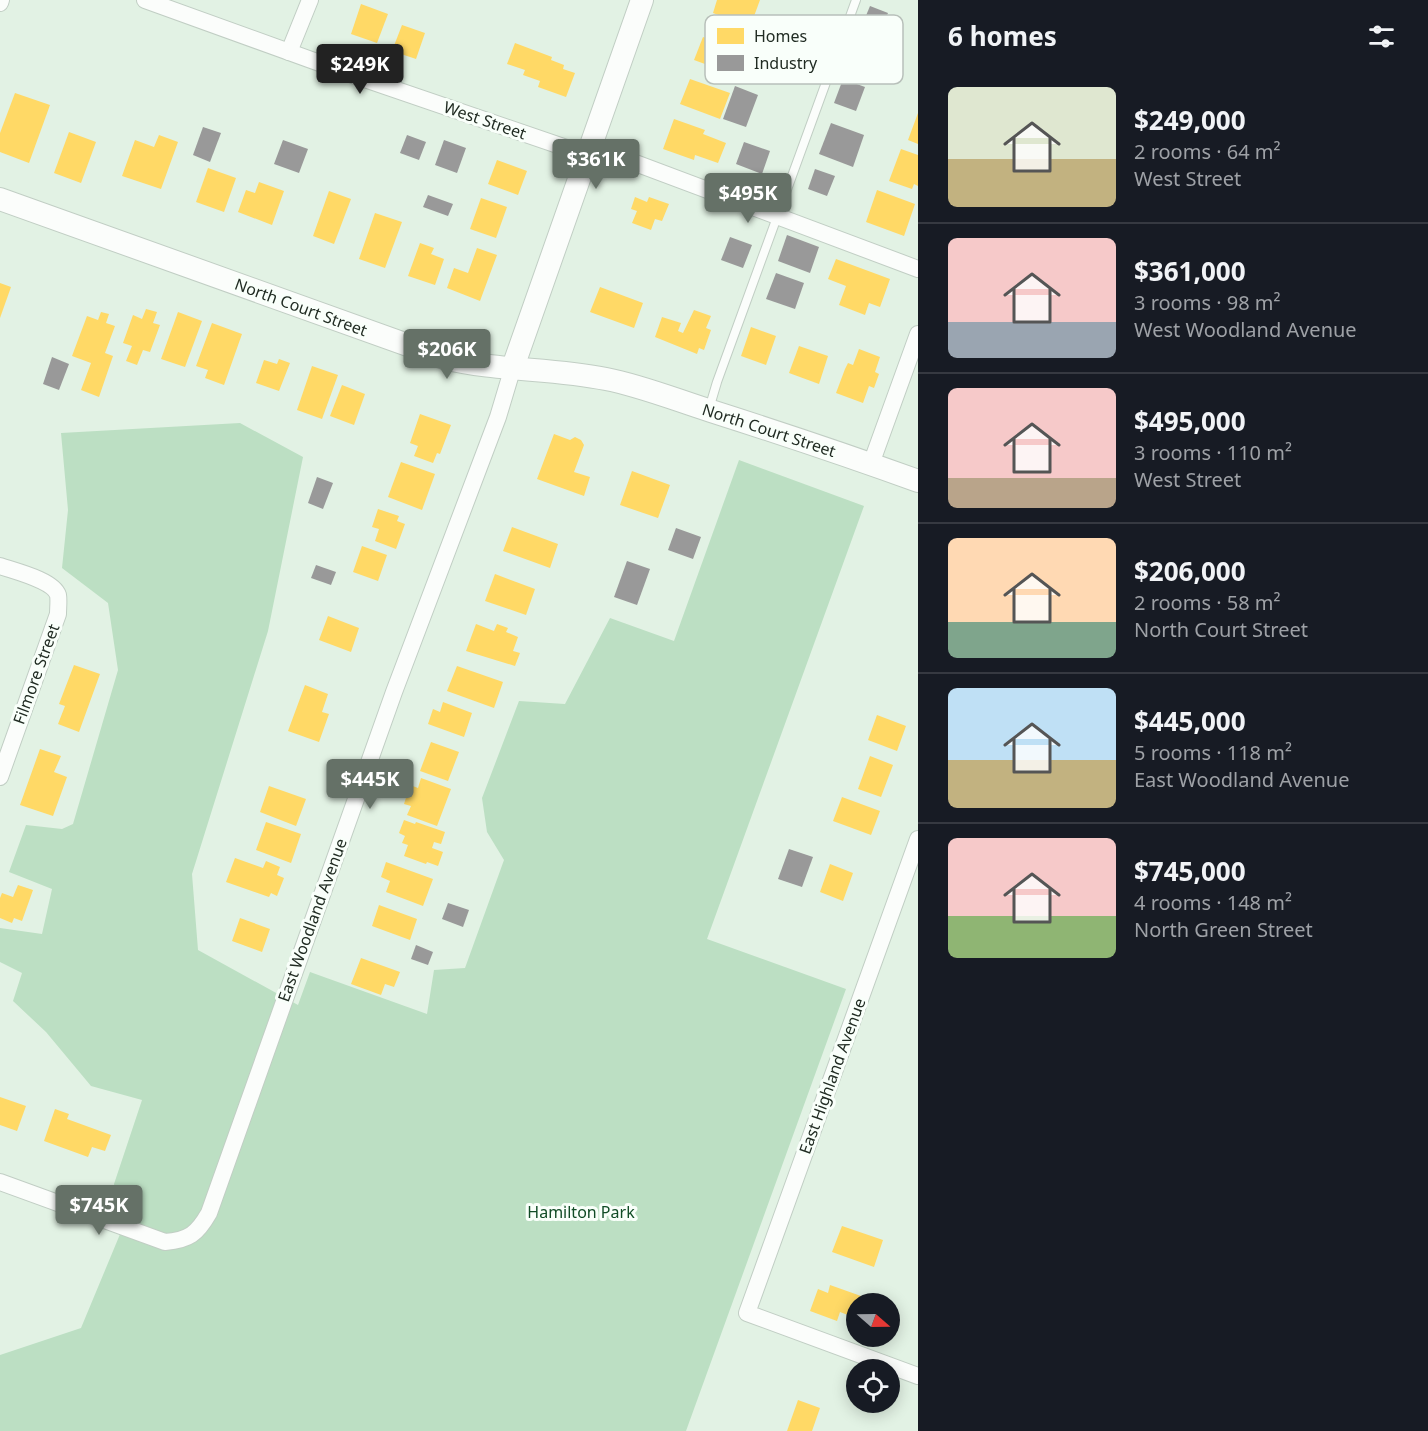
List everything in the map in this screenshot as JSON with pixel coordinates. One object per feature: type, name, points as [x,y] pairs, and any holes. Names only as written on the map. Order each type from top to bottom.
[{"type":"main road","points":[[513,367],[642,0]]},
{"type":"main road","name":"North Court Street","points":[[0,199],[444,358],[470,365],[513,367],[605,379],[644,389],[818,444],[918,481]]},
{"type":"street","points":[[289,52],[310,0]]},
{"type":"street","name":"West Street","points":[[153,1],[289,52],[589,150],[777,216],[918,269]]},
{"type":"street","points":[[871,464],[918,334]]},
{"type":"street","name":"East Woodland Avenue","points":[[0,1182],[165,1242],[183,1240],[203,1224],[209,1213],[394,692],[498,417],[513,367]]},
{"type":"street","name":"Filmore Street","points":[[0,566],[51,584],[58,595],[58,614],[0,777]]},
{"type":"street","name":"East Highland Avenue","points":[[918,839],[747,1313],[918,1376]]},
{"type":"lane","points":[[851,15],[856,0]]},
{"type":"lane","points":[[709,411],[717,382],[825,84]]},
{"type":"green space","name":"Hamilton Park","points":[[240,423],[303,457],[268,631],[192,874],[198,950],[298,1005],[310,972],[427,1014],[434,970],[465,968],[504,860],[487,832],[482,798],[519,701],[565,704],[610,618],[674,641],[739,460],[864,506],[707,939],[846,989],[686,1431],[0,1431],[0,1355],[81,1328],[123,1227],[114,1184],[142,1100],[91,1086],[46,1032],[13,1001],[22,973],[0,962],[0,928],[42,934],[52,889],[9,872],[26,825],[62,829],[73,824],[118,670],[108,603],[62,568],[68,510],[61,433]]},
{"type":"building: Homes","points":[[717,0],[760,0],[754,15],[713,13]]},
{"type":"building: Homes","points":[[361,4],[388,14],[377,43],[351,34]]},
{"type":"building: Homes","points":[[402,25],[425,33],[416,59],[392,51]]},
{"type":"building: Homes","points":[[703,37],[705,38],[705,64],[694,60]]},
{"type":"building: Homes","points":[[515,43],[552,57],[551,60],[564,65],[563,69],[575,73],[566,97],[538,87],[540,81],[523,75],[525,70],[507,64]]},
{"type":"building: Homes","points":[[690,79],[730,93],[720,119],[680,104]]},
{"type":"building: Homes","points":[[15,93],[50,105],[29,163],[0,152],[0,133]]},
{"type":"building: Homes","points":[[918,113],[918,144],[908,140]]},
{"type":"building: Homes","points":[[674,119],[705,130],[703,134],[726,143],[718,163],[695,155],[694,160],[663,149]]},
{"type":"building: Homes","points":[[69,132],[96,142],[81,183],[54,173]]},
{"type":"building: Homes","points":[[159,135],[178,142],[161,189],[122,176],[135,140],[154,147]]},
{"type":"building: Homes","points":[[901,149],[918,155],[918,186],[914,184],[912,189],[889,181]]},
{"type":"building: Homes","points":[[497,160],[527,171],[518,195],[488,184]]},
{"type":"building: Homes","points":[[208,168],[236,178],[224,212],[196,202]]},
{"type":"building: Homes","points":[[259,182],[284,191],[272,225],[238,212],[246,190],[255,193]]},
{"type":"building: Homes","points":[[877,190],[915,204],[904,236],[866,222]]},
{"type":"building: Homes","points":[[329,191],[351,199],[334,244],[313,236]]},
{"type":"building: Homes","points":[[635,197],[647,202],[649,197],[669,204],[662,221],[655,219],[651,230],[632,223],[637,211],[631,209]]},
{"type":"building: Homes","points":[[481,198],[507,207],[496,238],[470,229]]},
{"type":"building: Homes","points":[[375,213],[402,222],[385,268],[359,259]]},
{"type":"building: Homes","points":[[420,243],[434,248],[431,254],[444,259],[435,285],[408,276]]},
{"type":"building: Homes","points":[[477,248],[497,255],[480,301],[447,288],[454,268],[468,273]]},
{"type":"building: Homes","points":[[836,259],[890,279],[880,307],[869,303],[865,315],[839,305],[846,286],[828,279]]},
{"type":"building: Homes","points":[[0,283],[11,287],[0,318]]},
{"type":"building: Homes","points":[[600,287],[643,303],[634,328],[590,312]]},
{"type":"building: Homes","points":[[146,309],[157,312],[153,323],[160,325],[150,352],[143,350],[137,365],[126,361],[132,346],[123,343],[133,315],[142,319]]},
{"type":"building: Homes","points":[[694,310],[711,316],[706,328],[711,330],[704,350],[699,348],[697,354],[655,337],[662,317],[681,323],[678,331],[683,333]]},
{"type":"building: Homes","points":[[101,312],[109,314],[106,323],[115,326],[105,353],[113,356],[99,397],[81,390],[91,363],[72,356],[87,316],[98,320]]},
{"type":"building: Homes","points":[[178,312],[202,321],[185,367],[161,359]]},
{"type":"building: Homes","points":[[212,323],[242,334],[224,385],[205,378],[208,370],[196,366]]},
{"type":"building: Homes","points":[[751,327],[776,336],[766,365],[741,356]]},
{"type":"building: Homes","points":[[799,346],[828,356],[819,384],[789,373]]},
{"type":"building: Homes","points":[[859,349],[880,357],[875,372],[879,374],[874,388],[869,386],[863,403],[836,393],[848,363],[853,365]]},
{"type":"building: Homes","points":[[279,359],[290,363],[279,391],[256,383],[264,360],[277,364]]},
{"type":"building: Homes","points":[[312,366],[338,375],[322,419],[297,410]]},
{"type":"building: Homes","points":[[342,385],[365,394],[354,425],[330,416]]},
{"type":"building: Homes","points":[[420,414],[451,425],[440,454],[437,453],[433,463],[414,456],[418,446],[410,443]]},
{"type":"building: Homes","points":[[554,434],[570,440],[575,437],[584,445],[574,472],[590,477],[584,496],[537,479]]},
{"type":"building: Homes","points":[[401,462],[435,474],[422,510],[388,497]]},
{"type":"building: Homes","points":[[632,471],[670,485],[658,518],[620,505]]},
{"type":"building: Homes","points":[[378,509],[399,516],[397,521],[405,524],[396,549],[375,541],[379,529],[372,527]]},
{"type":"building: Homes","points":[[512,527],[558,544],[550,568],[503,551]]},
{"type":"building: Homes","points":[[362,546],[387,555],[378,581],[353,572]]},
{"type":"building: Homes","points":[[495,574],[535,589],[526,615],[485,601]]},
{"type":"building: Homes","points":[[328,616],[359,628],[351,652],[319,640]]},
{"type":"building: Homes","points":[[476,624],[494,631],[497,624],[508,628],[506,632],[518,637],[513,651],[520,653],[515,666],[466,651]]},
{"type":"building: Homes","points":[[74,665],[100,674],[79,732],[58,724],[65,706],[59,704]]},
{"type":"building: Homes","points":[[457,666],[503,682],[494,708],[447,691]]},
{"type":"building: Homes","points":[[305,685],[328,694],[322,712],[329,714],[319,742],[288,731]]},
{"type":"building: Homes","points":[[443,702],[472,713],[464,737],[428,724],[433,709],[440,712]]},
{"type":"building: Homes","points":[[877,715],[906,726],[897,751],[868,740]]},
{"type":"building: Homes","points":[[431,742],[459,752],[448,781],[420,771]]},
{"type":"building: Homes","points":[[40,749],[61,756],[54,772],[67,777],[53,816],[20,805]]},
{"type":"building: Homes","points":[[870,756],[893,765],[881,797],[858,789]]},
{"type":"building: Homes","points":[[421,778],[451,789],[437,826],[407,815],[411,806],[404,804],[410,785],[418,788]]},
{"type":"building: Homes","points":[[269,786],[306,799],[296,826],[260,812]]},
{"type":"building: Homes","points":[[842,797],[880,811],[871,835],[833,821]]},
{"type":"building: Homes","points":[[404,820],[445,832],[441,844],[434,842],[432,848],[443,852],[438,866],[404,856],[408,845],[402,843],[405,836],[399,833]]},
{"type":"building: Homes","points":[[266,822],[301,834],[291,863],[256,850]]},
{"type":"building: Homes","points":[[235,858],[263,868],[266,861],[280,867],[277,875],[284,878],[277,896],[271,893],[269,897],[226,882]]},
{"type":"building: Homes","points":[[386,862],[433,879],[423,906],[386,892],[390,881],[381,877]]},
{"type":"building: Homes","points":[[830,864],[853,873],[843,901],[820,892]]},
{"type":"building: Homes","points":[[18,885],[33,890],[22,921],[14,918],[12,923],[0,918],[0,898],[2,893],[13,897]]},
{"type":"building: Homes","points":[[379,905],[417,919],[410,940],[372,926]]},
{"type":"building: Homes","points":[[240,918],[270,929],[262,952],[232,941]]},
{"type":"building: Homes","points":[[361,958],[400,972],[394,987],[385,984],[381,995],[351,984]]},
{"type":"building: Homes","points":[[0,1097],[26,1106],[17,1131],[0,1125]]},
{"type":"building: Homes","points":[[55,1109],[69,1114],[67,1119],[111,1135],[105,1151],[92,1147],[88,1157],[44,1141]]},
{"type":"building: Homes","points":[[842,1226],[883,1240],[874,1267],[832,1252]]},
{"type":"building: Homes","points":[[830,1285],[853,1293],[846,1293],[846,1314],[840,1312],[837,1321],[810,1311],[818,1289],[828,1293]]},
{"type":"building: Homes","points":[[798,1400],[820,1408],[812,1431],[787,1431]]},
{"type":"building: Industry","points":[[870,6],[888,13],[887,15],[866,15]]},
{"type":"building: Industry","points":[[841,84],[857,84],[865,87],[856,111],[834,103]]},
{"type":"building: Industry","points":[[735,86],[758,95],[746,127],[723,119]]},
{"type":"building: Industry","points":[[831,123],[864,135],[853,167],[819,154]]},
{"type":"building: Industry","points":[[203,127],[221,133],[210,162],[193,155]]},
{"type":"building: Industry","points":[[407,135],[426,142],[419,160],[400,153]]},
{"type":"building: Industry","points":[[283,140],[308,149],[299,173],[274,164]]},
{"type":"building: Industry","points":[[444,140],[466,148],[457,173],[435,165]]},
{"type":"building: Industry","points":[[744,142],[770,151],[762,174],[736,164]]},
{"type":"building: Industry","points":[[815,169],[835,176],[827,196],[808,189]]},
{"type":"building: Industry","points":[[428,195],[453,204],[448,216],[423,207]]},
{"type":"building: Industry","points":[[787,235],[819,247],[810,273],[778,261]]},
{"type":"building: Industry","points":[[730,237],[752,245],[743,268],[721,260]]},
{"type":"building: Industry","points":[[776,273],[804,283],[795,309],[766,299]]},
{"type":"building: Industry","points":[[52,357],[69,364],[59,390],[43,384]]},
{"type":"building: Industry","points":[[317,477],[333,483],[323,509],[308,503]]},
{"type":"building: Industry","points":[[676,528],[701,537],[693,559],[668,550]]},
{"type":"building: Industry","points":[[627,561],[650,569],[637,605],[614,597]]},
{"type":"building: Industry","points":[[316,565],[336,572],[331,585],[311,578]]},
{"type":"building: Industry","points":[[789,849],[813,857],[802,887],[778,879]]},
{"type":"building: Industry","points":[[448,903],[469,910],[463,927],[442,919]]},
{"type":"building: Industry","points":[[416,945],[433,952],[428,965],[411,959]]}]
